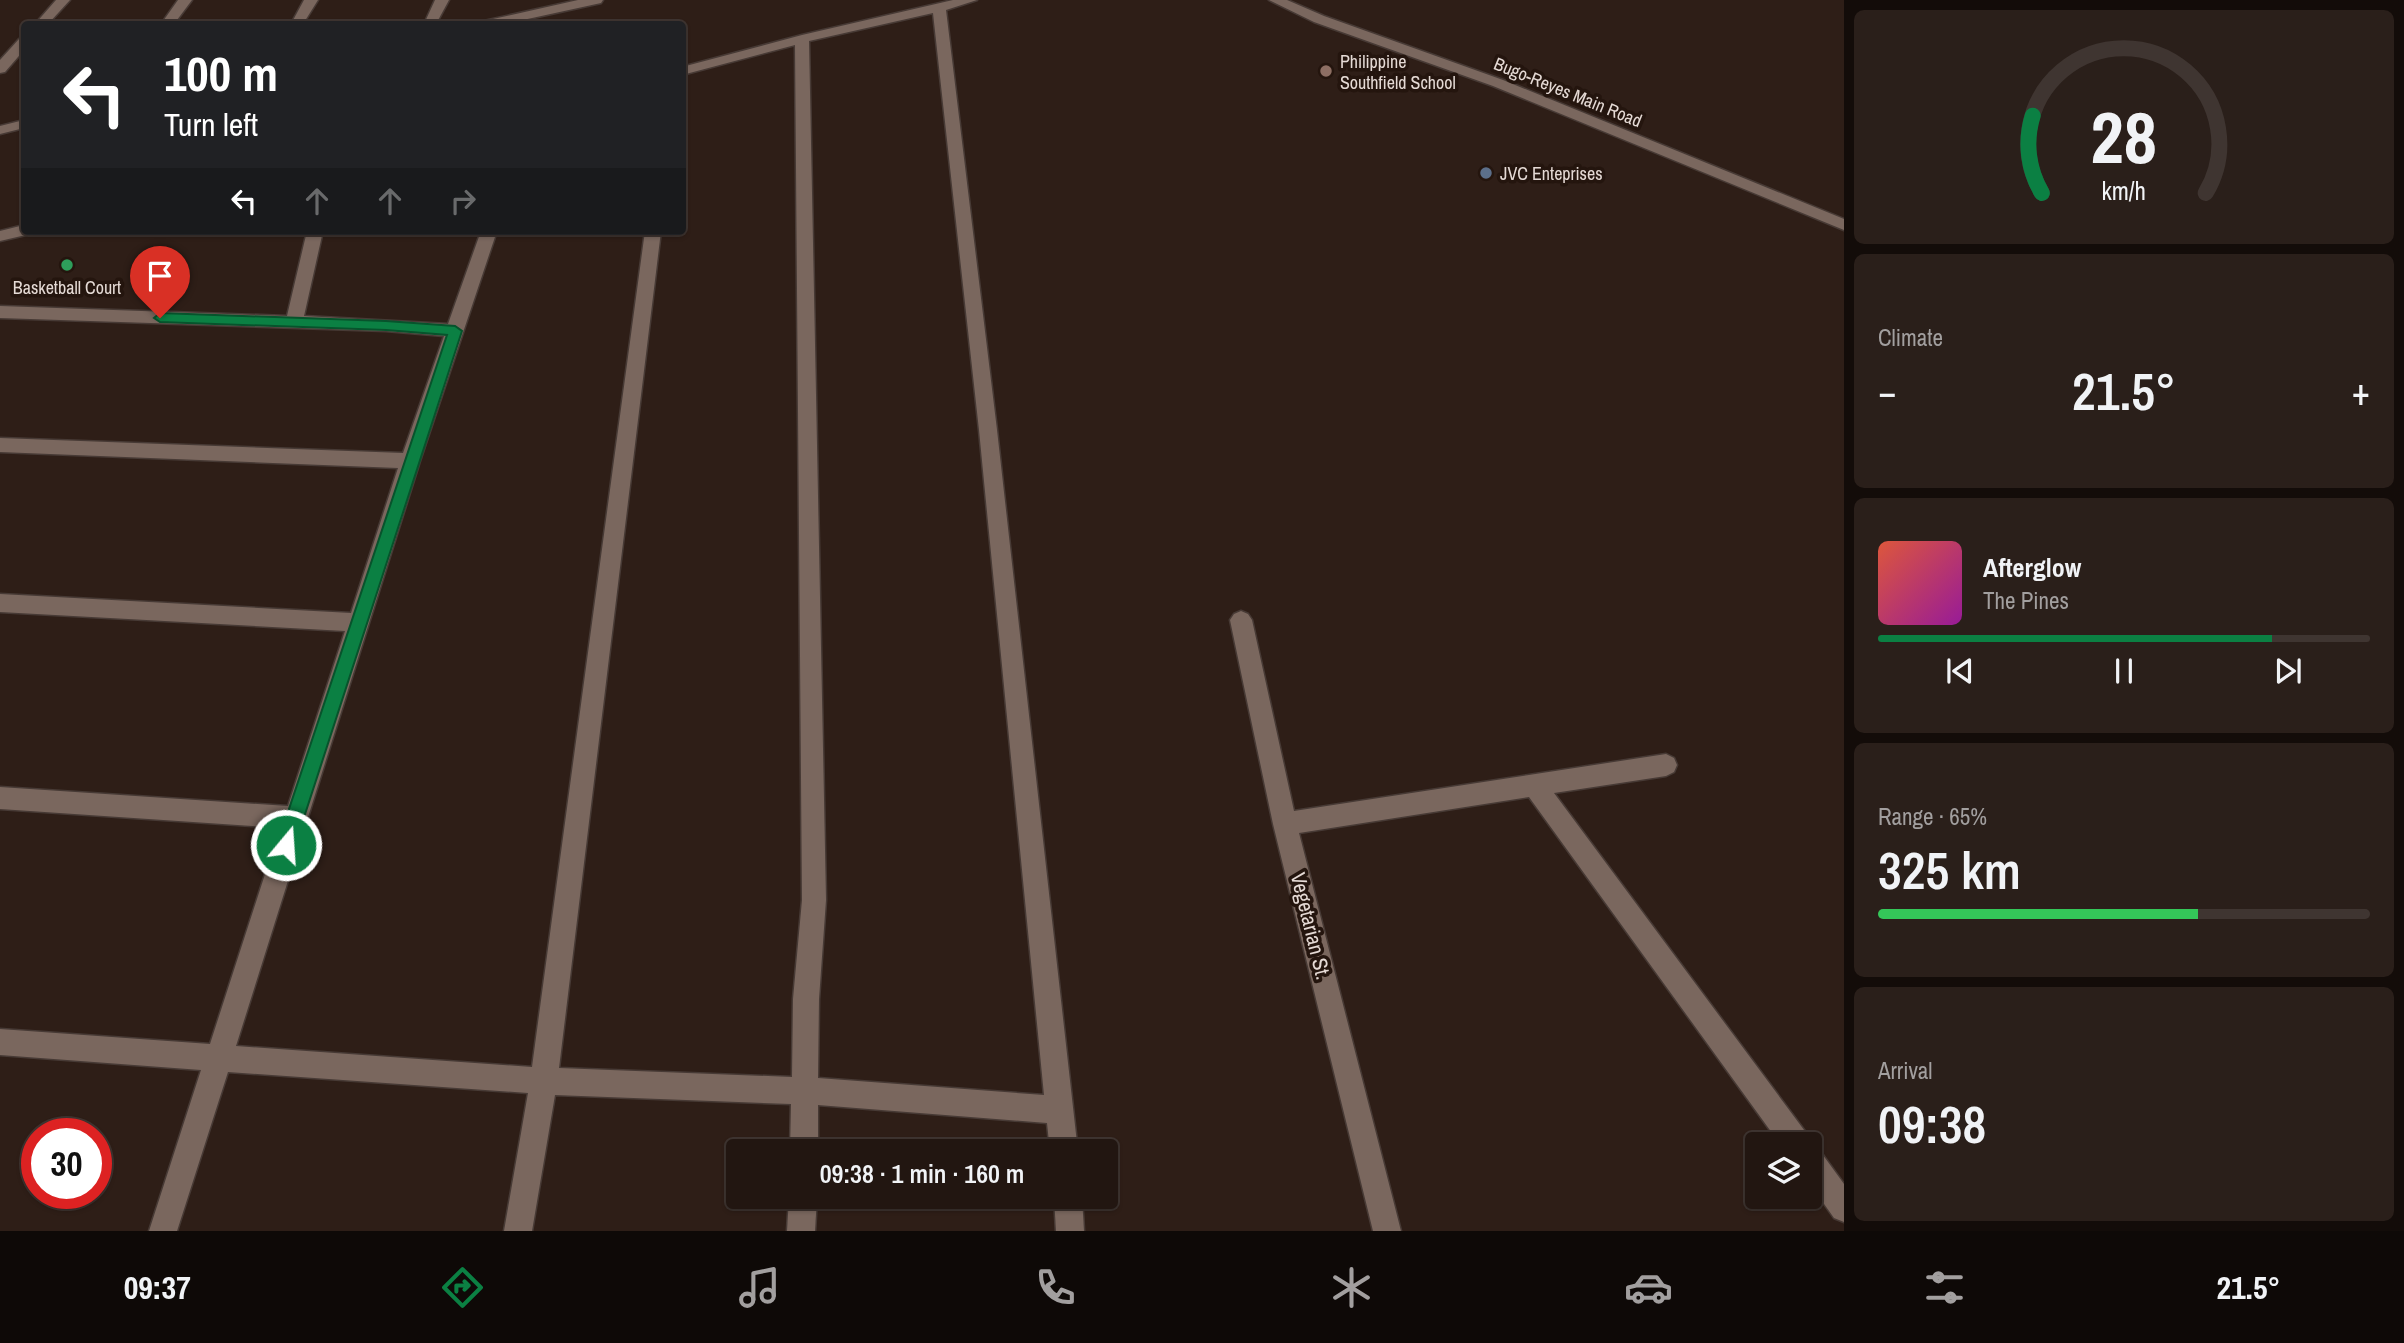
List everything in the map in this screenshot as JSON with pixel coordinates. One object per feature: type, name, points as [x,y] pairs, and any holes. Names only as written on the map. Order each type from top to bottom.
[{"type":"street","points":[[44,21],[63,0]]},
{"type":"street","points":[[169,21],[185,0]]},
{"type":"street","points":[[299,21],[312,0]]},
{"type":"street","points":[[432,21],[442,0]]},
{"type":"street","points":[[500,21],[567,3],[596,0]]},
{"type":"street","points":[[686,70],[802,39],[970,0]]},
{"type":"street","name":"Bugo-Reyes Main Road","points":[[1276,0],[1319,19],[1498,83],[1844,225]]},
{"type":"street","points":[[561,21],[567,3]]},
{"type":"street","points":[[939,7],[988,430],[1063,1139]]},
{"type":"street","points":[[802,39],[814,900],[806,999],[805,1139]]},
{"type":"street","points":[[0,69],[21,45]]},
{"type":"street","points":[[0,130],[21,125]]},
{"type":"street","points":[[0,236],[21,231]]},
{"type":"street","points":[[294,322],[314,235]]},
{"type":"street","points":[[163,1231],[410,461],[488,235]]},
{"type":"street","points":[[518,1231],[544,1081],[652,235]]},
{"type":"street","points":[[0,312],[294,322],[455,331]]},
{"type":"street","points":[[0,445],[410,461]]},
{"type":"street","points":[[0,603],[360,622]]},
{"type":"street","name":"Vegetarian St.","points":[[1241,620],[1285,824],[1387,1231]]},
{"type":"street","points":[[1285,824],[1666,765]]},
{"type":"street","points":[[1534,785],[1788,1132]]},
{"type":"street","points":[[0,798],[294,818]]},
{"type":"street","points":[[0,1042],[544,1081],[807,1091],[1061,1110]]},
{"type":"street","points":[[1822,1178],[1844,1208]]},
{"type":"street","points":[[801,1231],[802,1209]]},
{"type":"street","points":[[1069,1209],[1070,1231]]},
{"type":"place","name":"Philippine Southfield School","points":[[1326,71]]},
{"type":"place","name":"JVC Enteprises","points":[[1486,173]]},
{"type":"place","name":"Basketball Court","points":[[67,265]]},
{"type":"route","points":[[160,318],[386,325],[455,331],[410,461],[286,845]]}]
